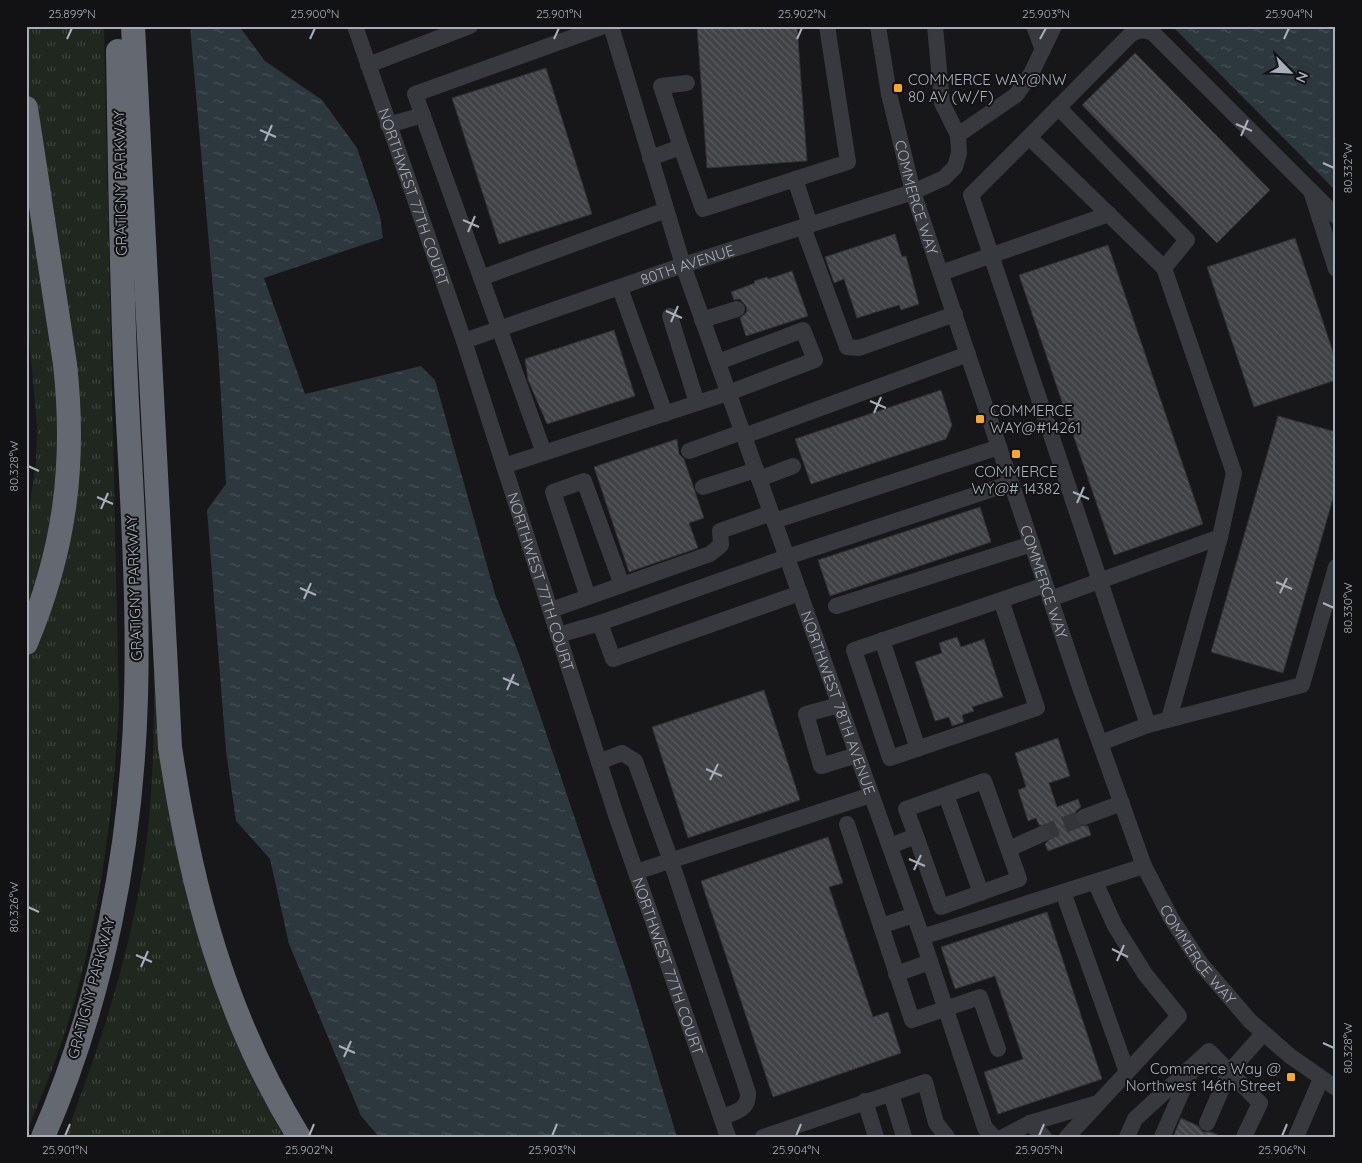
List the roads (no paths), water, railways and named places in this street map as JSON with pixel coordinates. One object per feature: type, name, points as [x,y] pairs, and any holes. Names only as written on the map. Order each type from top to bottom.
[{"type":"highway","name":"GRATIGNY PARKWAY","points":[[46,1130],[75,1052],[103,956],[122,853],[134,747],[137,649],[121,227],[118,26]]},
{"type":"highway","points":[[133,26],[170,747],[182,828],[212,945],[248,1041],[299,1137]]},
{"type":"highway","points":[[26,108],[65,364],[70,456],[68,489],[57,551],[46,591],[26,642]]},
{"type":"street","name":"NORTHWEST 77TH COURT","points":[[355,26],[464,341],[599,762],[728,1137]]},
{"type":"street","points":[[368,65],[470,26]]},
{"type":"street","points":[[544,453],[415,94],[604,26]]},
{"type":"street","name":"NORTHWEST 78TH AVENUE","points":[[611,26],[683,265],[922,937],[985,1128],[994,1137]]},
{"type":"street","points":[[687,84],[661,86],[703,209],[848,162],[827,26]]},
{"type":"street","name":"COMMERCE WAY","points":[[878,26],[889,94],[913,192],[1048,592],[1144,866],[1171,918],[1201,964],[1263,1034],[1321,1079],[1336,1088]]},
{"type":"street","points":[[935,26],[942,103],[958,135],[1016,95],[1031,74],[1054,26]]},
{"type":"street","points":[[1034,26],[1043,50]]},
{"type":"street","points":[[1148,724],[971,194],[1130,35],[1135,31],[1147,31],[1153,33],[1336,216]]},
{"type":"street","points":[[1058,108],[1187,240],[1164,268]]},
{"type":"street","points":[[388,125],[423,115]]},
{"type":"street","name":"80TH AVENUE","points":[[464,341],[683,265],[913,192],[944,178],[956,167],[959,153],[958,135]]},
{"type":"street","points":[[1029,137],[1164,268],[1234,473],[1220,537],[1169,719]]},
{"type":"street","points":[[650,158],[681,147]]},
{"type":"street","points":[[795,179],[806,226],[847,347],[859,348],[955,314]]},
{"type":"street","points":[[1311,191],[1336,269]]},
{"type":"street","points":[[481,278],[666,210]]},
{"type":"street","points":[[940,273],[1109,214]]},
{"type":"street","points":[[620,288],[665,414]]},
{"type":"street","points":[[702,320],[737,308]]},
{"type":"street","points":[[670,316],[697,403]]},
{"type":"street","points":[[504,466],[728,393],[815,360],[803,330],[718,362]]},
{"type":"street","points":[[690,450],[743,434],[968,354]]},
{"type":"street","points":[[551,610],[710,554],[721,546],[720,531],[772,517],[999,447]]},
{"type":"street","points":[[703,487],[794,466]]},
{"type":"street","points":[[588,597],[553,492],[584,481],[622,585]]},
{"type":"street","points":[[558,635],[600,623],[786,557],[1011,483]]},
{"type":"street","points":[[1001,600],[1037,708],[890,758],[854,650],[1001,600],[1101,580],[1220,537]]},
{"type":"street","points":[[836,606],[1032,544]]},
{"type":"street","points":[[1100,743],[1148,724],[1302,685],[1336,567]]},
{"type":"street","points":[[600,623],[613,660],[800,593]]},
{"type":"street","points":[[882,640],[918,749]]},
{"type":"street","points":[[839,704],[806,714],[821,766],[857,755]]},
{"type":"street","points":[[599,762],[622,753],[634,761],[671,861],[748,1093],[749,1099],[744,1108],[721,1117]]},
{"type":"street","points":[[984,781],[1019,879],[941,907],[906,809],[946,794],[984,781]]},
{"type":"street","points":[[946,794],[981,893]]},
{"type":"street","points":[[636,872],[871,795]]},
{"type":"street","points":[[1084,817],[1122,803]]},
{"type":"street","points":[[847,824],[912,1020],[980,997],[998,1049]]},
{"type":"street","points":[[1009,848],[1042,834]]},
{"type":"street","points":[[890,846],[916,836]]},
{"type":"street","points":[[922,937],[1144,866]]},
{"type":"street","points":[[1067,1137],[1179,1016],[1145,974],[1115,926],[1095,882]]},
{"type":"street","points":[[1063,892],[1127,1072]]},
{"type":"street","points":[[881,926],[914,915]]},
{"type":"street","points":[[896,974],[930,962]]},
{"type":"street","points":[[1207,1123],[1229,1072],[1263,1034]]},
{"type":"street","points":[[1127,1137],[1135,1119],[1209,1051],[1260,1104],[1244,1137]]},
{"type":"street","points":[[1162,1137],[1194,1064]]},
{"type":"street","points":[[1296,1137],[1321,1079]]},
{"type":"street","points":[[763,1137],[925,1082],[936,1123],[947,1137]]},
{"type":"street","points":[[891,1094],[904,1137]]},
{"type":"street","points":[[865,1101],[876,1137]]},
{"type":"street","points":[[1003,1137],[1030,1122],[1098,1103]]},
{"type":"street","points":[[1030,1122],[1044,1137]]},
{"type":"water","points":[[190,26],[239,26],[265,61],[322,100],[357,148],[380,216],[383,238],[264,278],[305,394],[421,366],[435,380],[495,594],[519,654],[631,985],[677,1137],[379,1137],[361,1116],[289,944],[270,859],[236,821],[226,751],[207,510],[226,484],[218,347]]},
{"type":"water","points":[[1172,26],[1336,26],[1336,191]]},
{"type":"tunnel","points":[[1042,834],[1084,817]]},
{"type":"place","name":"COMMERCE WAY@NW 80 AV (W/F)","points":[[898,88]]},
{"type":"place","name":"COMMERCE WAY@#14261","points":[[980,419]]},
{"type":"place","name":"COMMERCE WY@# 14382","points":[[1016,454]]},
{"type":"place","name":"Commerce Way @ Northwest 146th Street","points":[[1291,1077]]}]
